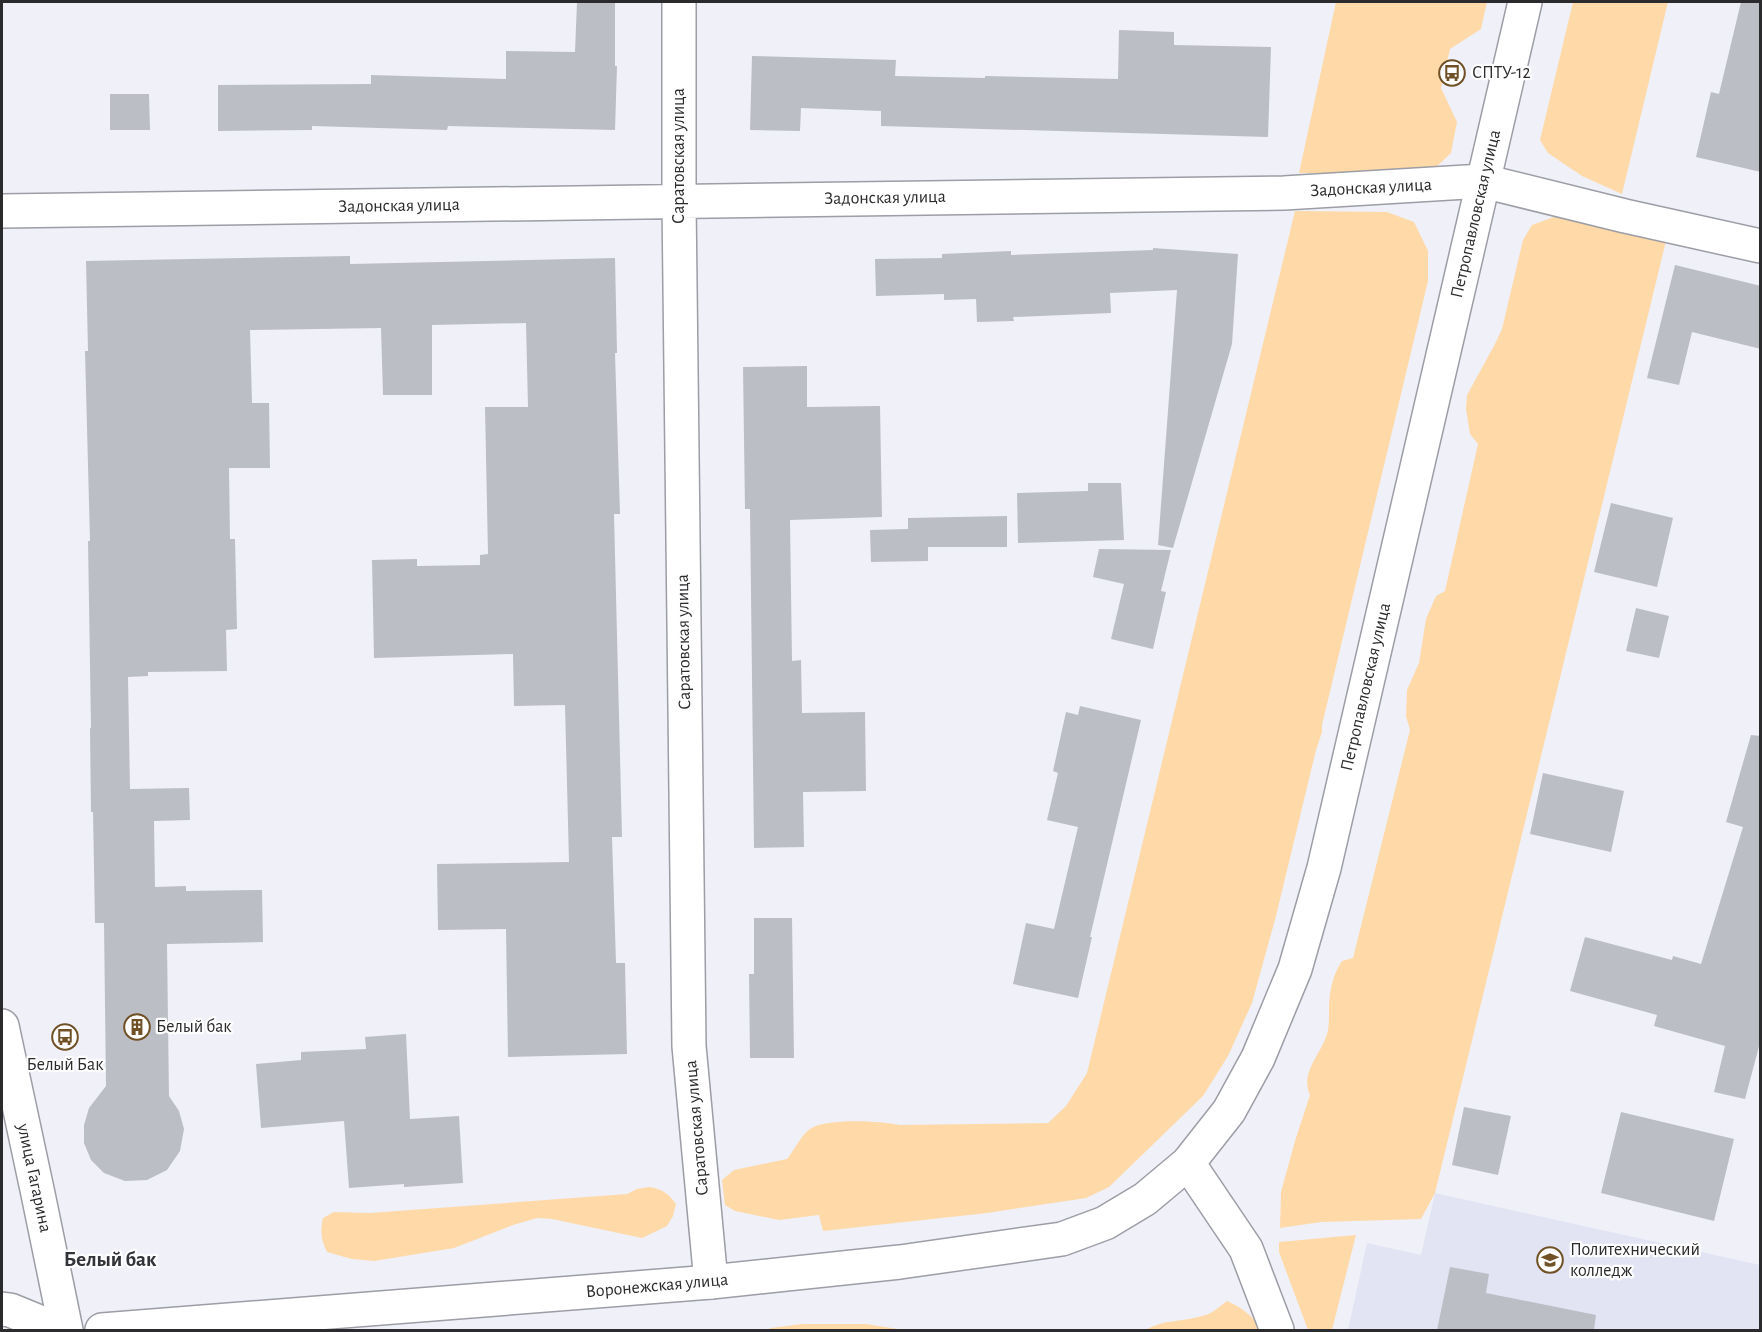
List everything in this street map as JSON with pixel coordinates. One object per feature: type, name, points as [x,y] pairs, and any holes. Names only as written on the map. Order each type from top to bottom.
[{"type":"street","name":"Саратовская улица","points":[[679,2],[679,201],[689,1046],[711,1282]]},
{"type":"street","name":"Петропавловская улица","points":[[1188,1163],[1229,1111],[1258,1058],[1295,969],[1324,868],[1525,2]]},
{"type":"street","name":"Задонская улица","points":[[2,212],[1284,193],[1483,181],[1761,246]]},
{"type":"street","name":"улица Гагарина","points":[[2,1026],[66,1330]]},
{"type":"street","name":"Воронежская улица","points":[[102,1330],[711,1282],[900,1262],[1062,1239],[1105,1223],[1145,1198],[1188,1163]]},
{"type":"street","points":[[1188,1163],[1246,1250],[1277,1330]]},
{"type":"street","points":[[2,1309],[10,1310],[59,1330]]},
{"type":"shaded area","points":[[1336,2],[1487,2],[1481,29],[1450,49],[1441,88],[1457,122],[1451,153],[1434,169],[1398,173],[1299,173]]},
{"type":"shaded area","points":[[1573,2],[1668,2],[1622,194],[1582,176],[1548,153],[1540,140]]},
{"type":"shaded area","points":[[1295,211],[1387,212],[1414,222],[1428,251],[1428,281],[1322,732],[1276,916],[1252,1003],[1228,1056],[1203,1096],[1109,1187],[1086,1198],[987,1213],[823,1231],[819,1215],[779,1220],[735,1211],[725,1205],[722,1180],[734,1170],[787,1159],[810,1129],[828,1123],[853,1121],[899,1125],[1048,1123],[1066,1106],[1087,1073]]},
{"type":"shaded area","points":[[1554,217],[1666,241],[1435,1193],[1421,1219],[1321,1222],[1280,1228],[1281,1192],[1310,1095],[1307,1086],[1310,1070],[1326,1038],[1333,979],[1342,961],[1353,958],[1410,730],[1406,716],[1407,690],[1419,663],[1426,619],[1436,596],[1445,591],[1478,444],[1470,434],[1466,409],[1467,395],[1502,329],[1523,240],[1532,225]]},
{"type":"shaded area","points":[[649,1187],[664,1192],[676,1204],[667,1226],[642,1238],[552,1219],[537,1218],[454,1248],[374,1261],[352,1259],[327,1252],[323,1243],[323,1218],[334,1212],[370,1213],[627,1194]]},
{"type":"shaded area","name":"Политехнический колледж","points":[[1435,1193],[1760,1265],[1760,1330],[1348,1330],[1367,1243],[1421,1255]]},
{"type":"shaded area","points":[[1356,1235],[1332,1330],[1308,1330],[1279,1252],[1279,1242]]},
{"type":"shaded area","points":[[1227,1301],[1247,1313],[1263,1330],[1146,1330],[1167,1322],[1206,1315]]},
{"type":"shaded area","points":[[802,1324],[866,1324],[904,1330],[767,1330]]},
{"type":"building","points":[[577,2],[615,2],[615,66],[617,66],[615,130],[448,126],[447,130],[312,126],[312,130],[218,131],[218,85],[371,84],[371,75],[506,79],[506,51],[575,52]]},
{"type":"building","points":[[1741,2],[1761,2],[1761,172],[1696,157],[1711,92],[1719,94]]},
{"type":"building","points":[[1119,30],[1174,32],[1174,45],[1271,47],[1268,137],[881,126],[881,111],[801,108],[800,131],[750,130],[752,56],[896,60],[895,76],[1118,79]]},
{"type":"building","points":[[110,94],[149,94],[150,130],[110,130]]},
{"type":"building","points":[[1153,248],[1238,254],[1232,344],[1173,548],[1158,545],[1177,290],[1110,293],[1111,313],[1013,317],[1014,321],[977,322],[976,299],[944,300],[944,294],[876,296],[875,259],[942,258],[942,254],[1011,251],[1011,255],[1153,250]]},
{"type":"building","points":[[350,256],[350,264],[615,258],[617,353],[615,353],[620,514],[614,514],[622,837],[612,837],[616,963],[625,963],[627,1054],[508,1057],[506,929],[438,930],[437,864],[569,862],[565,705],[514,706],[513,654],[374,658],[372,560],[417,559],[417,566],[480,565],[480,555],[488,554],[485,407],[528,407],[526,323],[432,325],[432,395],[383,395],[381,328],[250,330],[252,403],[269,403],[270,468],[229,468],[230,539],[235,539],[237,629],[226,630],[227,671],[148,672],[148,676],[128,677],[130,789],[189,788],[190,820],[154,821],[155,887],[186,886],[186,891],[262,890],[263,942],[167,944],[169,1096],[179,1111],[184,1129],[180,1151],[167,1170],[147,1180],[125,1181],[104,1173],[91,1160],[84,1143],[84,1125],[89,1108],[106,1086],[104,923],[95,923],[93,812],[91,812],[88,541],[90,541],[85,351],[88,351],[86,261]]},
{"type":"building","points":[[1675,265],[1761,286],[1761,349],[1692,332],[1679,385],[1647,378]]},
{"type":"building","points":[[807,366],[807,407],[880,406],[882,517],[790,520],[792,661],[801,660],[802,713],[865,712],[866,791],[803,792],[804,847],[754,848],[750,509],[745,509],[743,367]]},
{"type":"building","points":[[1088,483],[1121,483],[1124,540],[1018,543],[1017,493],[1088,491]]},
{"type":"building","points":[[1611,503],[1673,518],[1657,587],[1594,572]]},
{"type":"building","points":[[1007,516],[1007,547],[928,547],[928,561],[871,562],[870,530],[908,529],[908,518]]},
{"type":"building","points":[[1099,549],[1171,550],[1161,591],[1166,592],[1153,649],[1111,639],[1124,584],[1093,577]]},
{"type":"building","points":[[1636,608],[1669,616],[1659,658],[1626,651]]},
{"type":"building","points":[[1080,706],[1141,720],[1078,998],[1013,984],[1026,923],[1054,929],[1078,827],[1047,820],[1058,773],[1053,771],[1066,712],[1078,715]]},
{"type":"building","points":[[1751,735],[1761,736],[1761,1039],[1745,1099],[1714,1092],[1725,1046],[1654,1026],[1657,1015],[1570,991],[1585,937],[1672,960],[1673,956],[1701,964],[1743,827],[1726,822]]},
{"type":"building","points":[[1543,773],[1624,791],[1611,852],[1530,834]]},
{"type":"building","points":[[754,918],[792,918],[794,1058],[750,1058],[749,974],[754,974]]},
{"type":"building","points":[[406,1034],[410,1119],[459,1116],[463,1183],[349,1188],[344,1121],[261,1128],[256,1064],[301,1060],[301,1052],[366,1049],[365,1037]]},
{"type":"building","points":[[1464,1107],[1511,1116],[1498,1175],[1452,1165]]},
{"type":"building","points":[[1621,1112],[1734,1139],[1714,1221],[1601,1193]]},
{"type":"building","points":[[1450,1267],[1489,1274],[1486,1293],[1596,1315],[1594,1330],[1437,1330]]},
{"type":"place","name":"СПТУ-12","points":[[1452,73]]},
{"type":"place","name":"Белый бак","points":[[137,1027]]},
{"type":"place","name":"Белый Бак","points":[[65,1037]]},
{"type":"place","name":"Политехнический колледж","points":[[1550,1260]]},
{"type":"district","name":"Белый бак","points":[[110,1259]]}]
